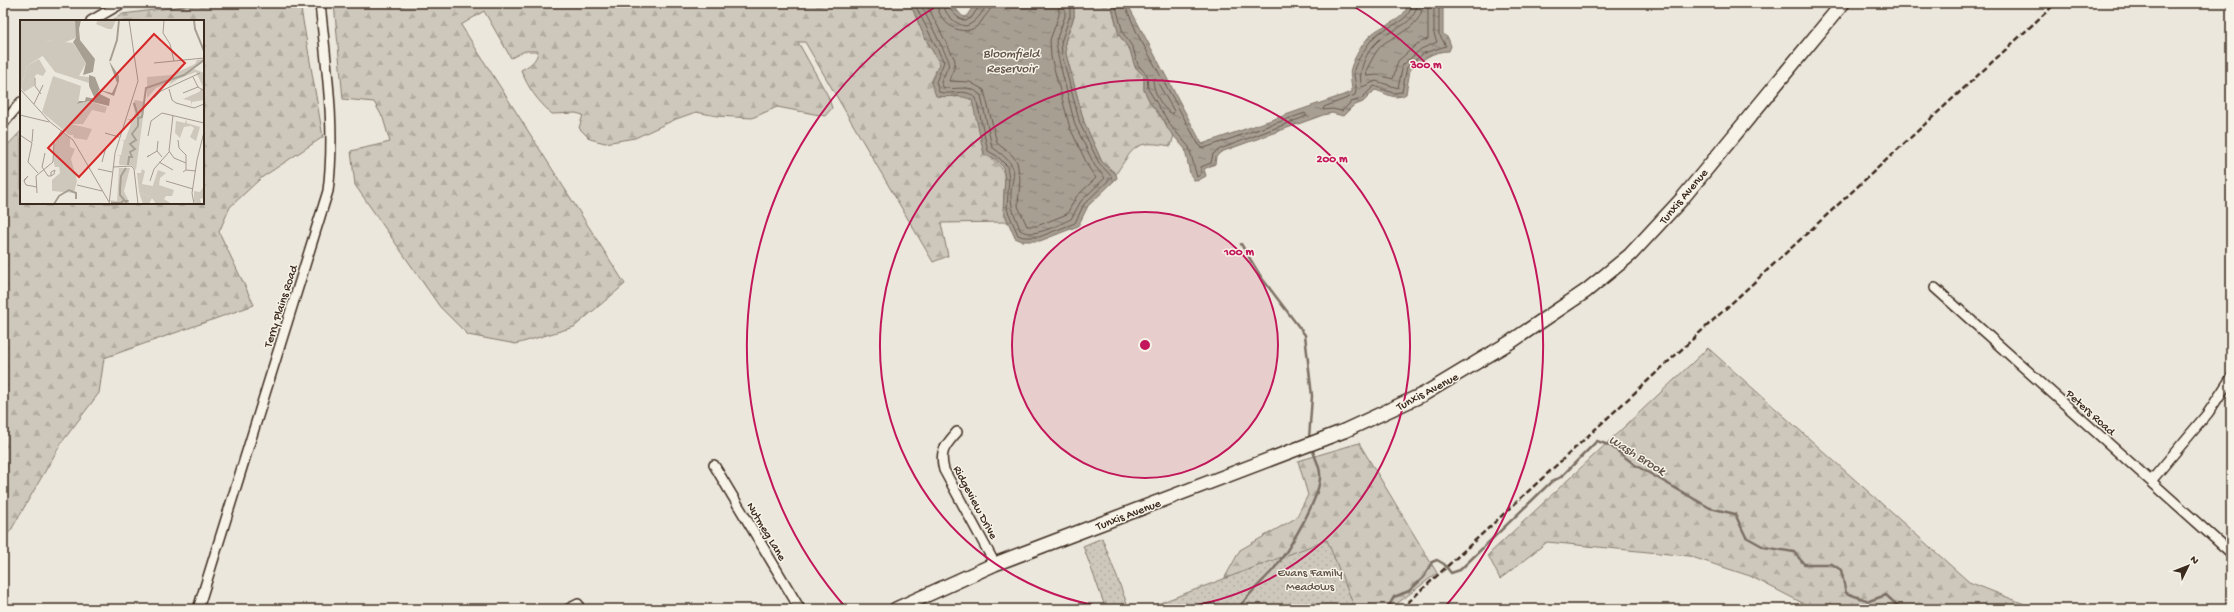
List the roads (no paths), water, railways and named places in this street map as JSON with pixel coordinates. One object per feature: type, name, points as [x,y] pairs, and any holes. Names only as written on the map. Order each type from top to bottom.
[{"type":"main road","name":"Tunxis Avenue","points":[[896,609],[995,564],[1310,444],[1388,412],[1455,376],[1554,314],[1609,274],[1639,245],[1681,200],[1843,3]]},
{"type":"street","points":[[93,20],[122,3]]},
{"type":"street","name":"Terry Plains Road","points":[[198,609],[328,191],[332,154],[332,123],[320,3]]},
{"type":"street","points":[[3,124],[20,103]]},
{"type":"street","name":"Peters Road","points":[[1935,288],[2231,553]]},
{"type":"street","points":[[2151,481],[2208,413],[2231,378]]},
{"type":"street","name":"Ridgeview Drive","points":[[957,432],[946,445],[941,457],[995,564]]},
{"type":"street","name":"Nutmeg Lane","points":[[714,465],[800,609]]},
{"type":"street","points":[[568,609],[578,604]]},
{"type":"water","name":"Bloomfield Reservoir","points":[[910,3],[951,3],[962,16],[966,17],[972,8],[980,3],[1074,3],[1074,17],[1065,42],[1066,54],[1084,122],[1102,162],[1116,174],[1117,178],[1088,206],[1078,226],[1040,241],[1022,241],[1015,238],[1003,210],[1005,178],[1003,167],[995,159],[984,154],[972,100],[959,97],[936,96],[931,82],[940,64],[924,36]]},
{"type":"water","points":[[1111,3],[1127,3],[1202,144],[1352,92],[1350,70],[1354,59],[1366,40],[1377,30],[1393,22],[1403,14],[1408,3],[1443,3],[1443,34],[1448,38],[1451,46],[1449,51],[1432,54],[1410,70],[1406,94],[1394,97],[1375,90],[1363,102],[1353,106],[1343,116],[1332,113],[1323,115],[1221,152],[1216,157],[1215,164],[1204,169],[1206,176],[1197,181],[1194,180],[1190,174],[1185,149],[1167,128],[1165,121],[1151,104],[1144,90],[1144,76],[1135,67],[1130,50],[1119,35]]},
{"type":"waterway","points":[[1241,244],[1261,277],[1305,335],[1312,396],[1309,439]]},
{"type":"waterway","name":"Wash Brook","points":[[1387,609],[1394,597],[1409,591],[1424,577],[1432,562],[1437,560],[1444,564],[1451,573],[1460,570],[1551,482],[1561,477],[1597,441],[1611,446],[1635,465],[1710,508],[1735,514],[1746,537],[1764,547],[1794,552],[1804,564],[1832,564],[1841,570],[1846,593],[1869,601],[1886,595],[1901,609]]},
{"type":"waterway","points":[[1238,609],[1246,598],[1279,562],[1295,538],[1310,510],[1319,484],[1320,474],[1312,448]]},
{"type":"railway","points":[[1401,609],[2056,3]]},
{"type":"park label","name":"Evans Family Meadows","points":[[1310,579]]}]
